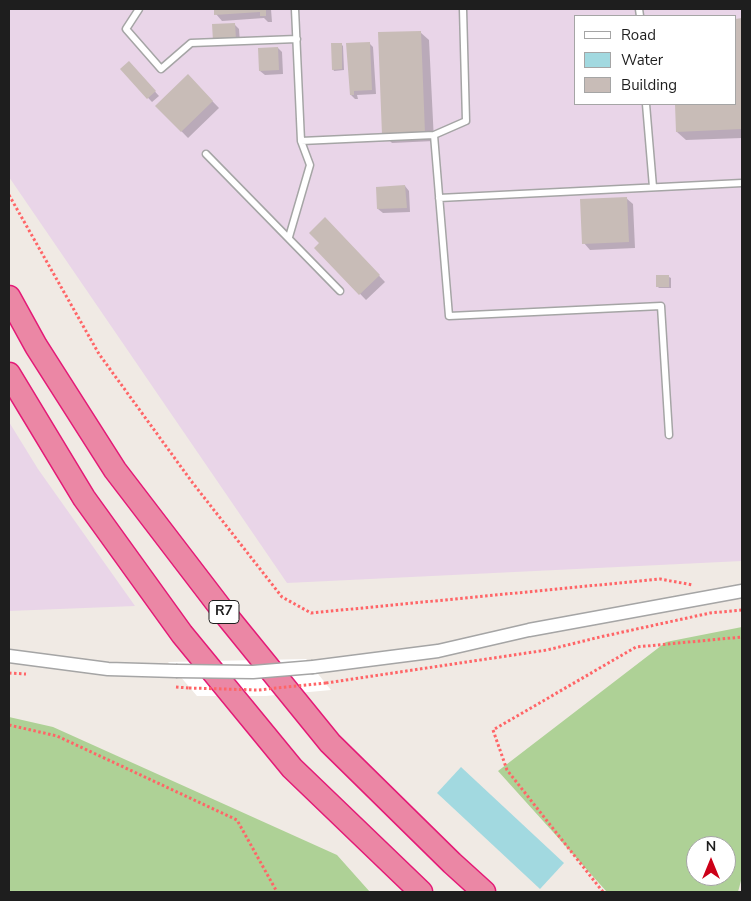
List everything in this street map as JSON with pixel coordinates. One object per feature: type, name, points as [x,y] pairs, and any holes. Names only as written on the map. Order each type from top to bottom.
[{"type":"highway","name":"R7","points":[[9,297],[36,346],[116,470],[226,615],[330,743],[484,892]]},
{"type":"highway","points":[[9,374],[84,498],[182,634],[292,768],[421,892]]},
{"type":"street","points":[[9,656],[108,669],[253,672],[313,667],[438,651],[529,630],[742,592]]},
{"type":"lane","points":[[138,9],[126,29],[161,69],[191,43],[297,39]]},
{"type":"lane","points":[[289,237],[310,166],[301,141],[296,9]]},
{"type":"lane","points":[[301,141],[434,135],[466,121],[463,9]]},
{"type":"lane","points":[[646,105],[653,187]]},
{"type":"lane","points":[[434,135],[449,316],[661,306],[669,435]]},
{"type":"lane","points":[[206,154],[340,291]]},
{"type":"lane","points":[[439,198],[742,183]]},
{"type":"path","points":[[9,195],[99,354],[192,482],[282,597],[311,614],[660,579],[696,585]]},
{"type":"path","points":[[190,688],[258,690],[326,683],[547,650],[692,617],[742,610]]},
{"type":"path","points":[[603,892],[507,770],[493,730],[636,647],[742,637]]},
{"type":"path","points":[[9,724],[57,736],[237,820],[276,892]]},
{"type":"shaded area","points":[[9,9],[742,9],[742,561],[287,583],[9,177]]},
{"type":"shaded area","points":[[9,422],[38,469],[135,606],[9,611]]},
{"type":"green space","points":[[742,627],[742,877],[738,892],[607,892],[498,771],[666,642]]},
{"type":"green space","points":[[9,717],[53,727],[337,855],[370,892],[9,892]]},
{"type":"water","points":[[461,767],[564,863],[540,889],[437,793]]},
{"type":"pier","points":[[306,659],[331,690],[266,696],[197,696],[168,662]]},
{"type":"building","points":[[214,9],[266,9],[266,16],[260,16],[260,12],[214,15]]},
{"type":"building","points":[[742,18],[742,129],[676,132],[675,105],[736,105],[736,19]]},
{"type":"building","points":[[235,23],[236,39],[213,41],[212,24]]},
{"type":"building","points":[[421,31],[425,133],[382,135],[378,32]]},
{"type":"building","points":[[370,42],[372,90],[354,91],[354,95],[350,95],[346,43]]},
{"type":"building","points":[[331,43],[342,43],[342,69],[332,70]]},
{"type":"building","points":[[278,47],[279,70],[259,71],[258,48]]},
{"type":"building","points":[[129,61],[156,91],[147,99],[120,69]]},
{"type":"building","points":[[188,74],[213,101],[181,132],[155,106]]},
{"type":"building","points":[[405,185],[407,208],[377,209],[376,187]]},
{"type":"building","points":[[627,197],[629,242],[582,244],[580,199]]},
{"type":"building","points":[[325,217],[380,275],[359,295],[314,248],[319,243],[309,233]]},
{"type":"building","points":[[656,275],[669,275],[669,287],[656,287]]}]
